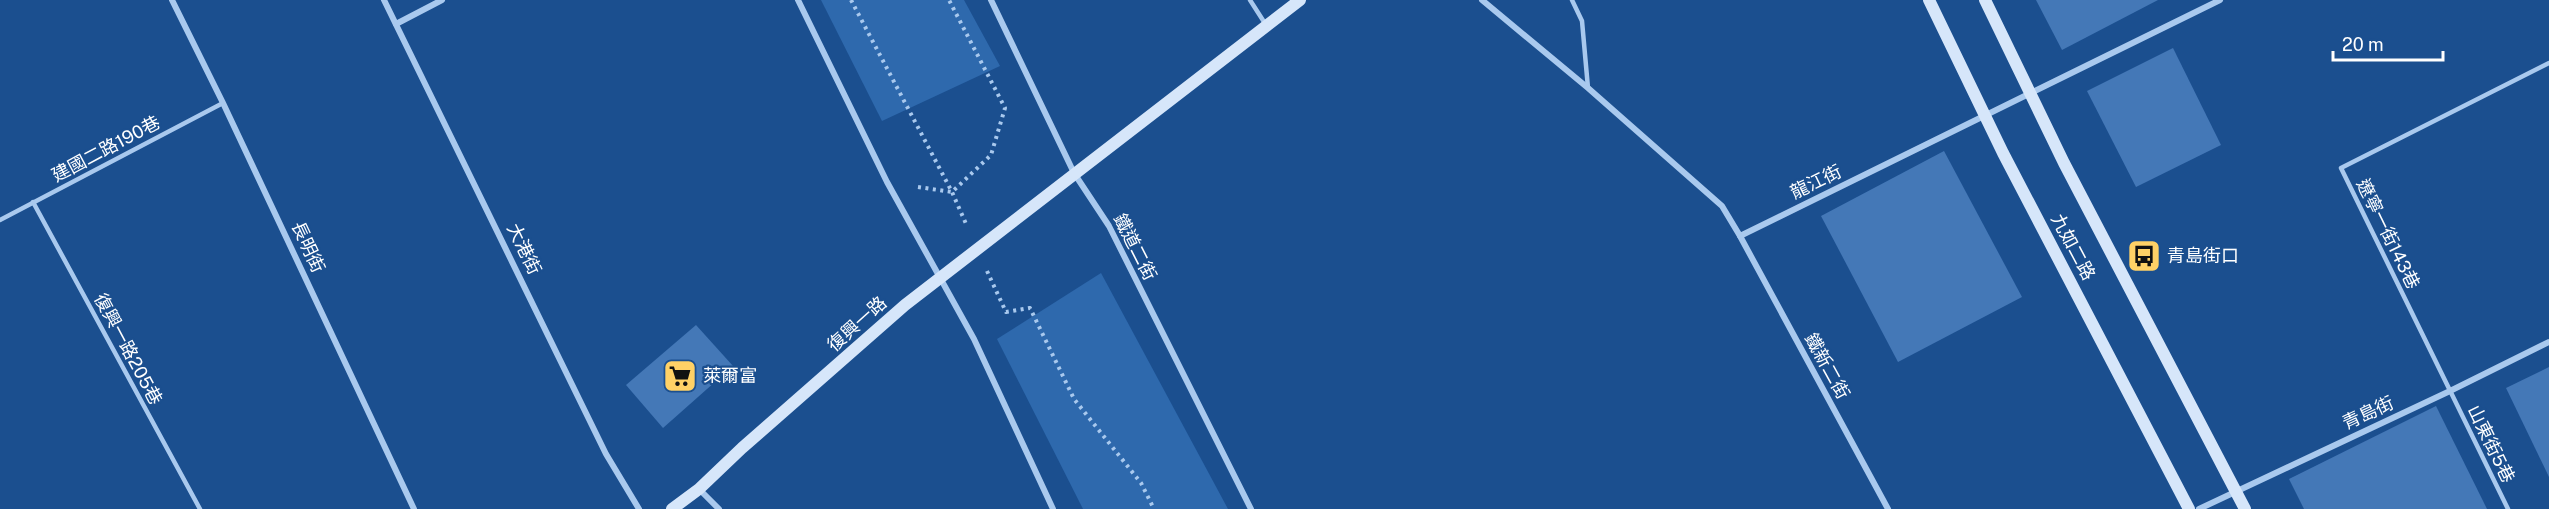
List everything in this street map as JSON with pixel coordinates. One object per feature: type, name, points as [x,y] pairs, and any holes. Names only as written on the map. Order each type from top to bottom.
[{"type":"street","name":"長明街","points":[[172,0],[224,103],[414,509]]},
{"type":"street","name":"大港街","points":[[384,0],[606,454],[639,509]]},
{"type":"street","points":[[396,24],[442,0]]},
{"type":"street","points":[[798,0],[887,182],[939,280],[974,339],[1053,509]]},
{"type":"street","name":"鐵道二街","points":[[992,0],[1074,173],[1110,226],[1251,509]]},
{"type":"street","name":"復興一路","points":[[672,509],[699,489],[742,448],[906,305],[1300,0]]},
{"type":"street","points":[[1482,0],[1588,88],[1722,206],[1740,236]]},
{"type":"street","name":"九如二路","points":[[1929,0],[1984,116],[2189,509]]},
{"type":"street","name":"九如二路","points":[[1985,0],[2029,93],[2245,509]]},
{"type":"street","name":"龍江街","points":[[1740,236],[2220,0]]},
{"type":"street","name":"鐵新二街","points":[[1740,236],[1888,509]]},
{"type":"street","name":"青島街","points":[[2199,509],[2450,392],[2549,342]]},
{"type":"street","points":[[699,489],[719,509]]},
{"type":"lane","points":[[1250,0],[1266,25]]},
{"type":"lane","points":[[1572,0],[1582,21],[1588,88]]},
{"type":"lane","name":"遼寧一街143巷","points":[[2450,392],[2341,168],[2549,63]]},
{"type":"lane","name":"建國二路190巷","points":[[0,220],[224,103]]},
{"type":"lane","name":"復興一路205巷","points":[[33,202],[200,509]]},
{"type":"lane","name":"山東街5巷","points":[[2450,392],[2508,509]]},
{"type":"path","points":[[851,0],[952,192]]},
{"type":"path","points":[[949,0],[1005,108],[991,155],[952,192]]},
{"type":"path","points":[[918,187],[952,192]]},
{"type":"path","points":[[1006,312],[1030,308],[1074,399],[1141,483],[1154,509]]},
{"type":"shaded area","points":[[821,0],[964,0],[1000,66],[882,121]]},
{"type":"shaded area","points":[[1101,273],[1228,509],[1083,509],[997,339]]},
{"type":"building","points":[[2036,0],[2158,0],[2062,50]]},
{"type":"building","points":[[2173,48],[2221,145],[2136,187],[2087,91]]},
{"type":"building","points":[[1944,151],[2022,297],[1898,362],[1821,216]]},
{"type":"building","name":"萊爾富","points":[[696,325],[733,366],[663,428],[626,385]]},
{"type":"building","points":[[2549,367],[2549,477],[2506,388]]},
{"type":"building","points":[[2436,406],[2487,509],[2304,509],[2289,479]]},
{"type":"place","name":"青島街口","points":[[2144,256]]},
{"type":"place","name":"萊爾富","points":[[680,376]]}]
